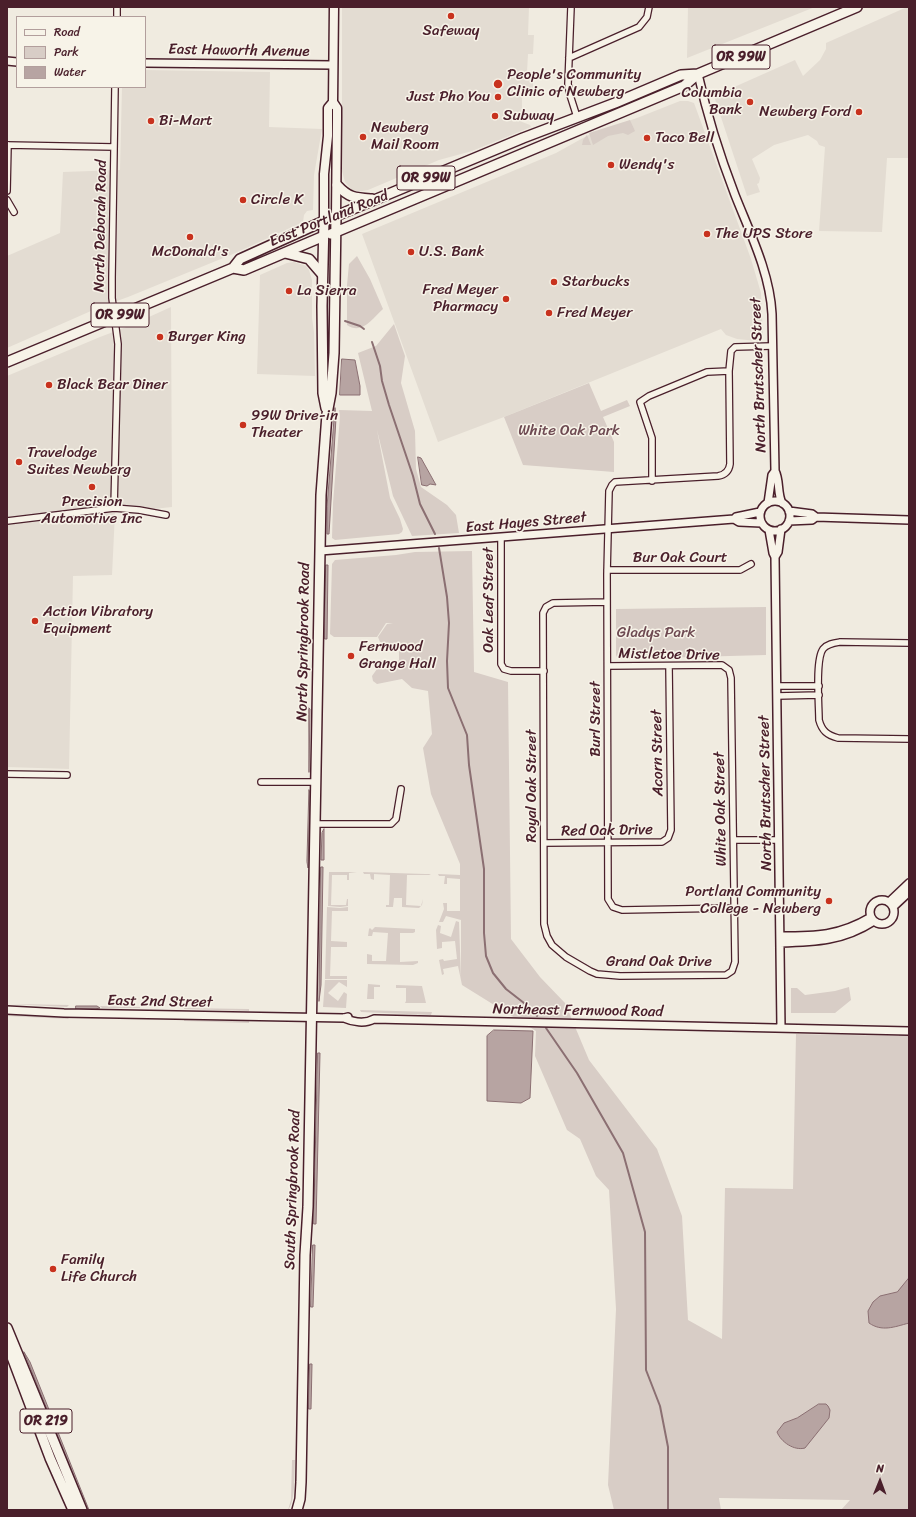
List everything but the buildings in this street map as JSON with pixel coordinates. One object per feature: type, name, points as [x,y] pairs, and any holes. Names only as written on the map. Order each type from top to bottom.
[{"type":"main road","name":"North Springbrook Road","points":[[315,870],[321,495],[327,414],[331,393],[334,353],[337,108],[333,102],[334,7]]},
{"type":"main road","name":"East Portland Road","points":[[233,268],[244,270],[336,232],[684,86],[698,74],[857,7]]},
{"type":"main road","name":"East Portland Road","points":[[7,362],[233,268],[240,259],[374,200],[523,138],[681,75],[698,74]]},
{"type":"main road","name":"North Springbrook Road","points":[[327,414],[323,393],[322,274],[324,236],[324,174],[328,108],[333,102]]},
{"type":"main road","points":[[337,185],[351,197],[374,200]]},
{"type":"main road","points":[[285,253],[309,259],[322,274]]},
{"type":"main road","points":[[323,369],[327,369],[327,387],[331,393]]},
{"type":"main road","name":"South Springbrook Road","points":[[297,1510],[300,1499],[301,1482],[315,870]]},
{"type":"main road","name":"OR 219","points":[[7,1328],[82,1510]]},
{"type":"main road","name":"OR 219","points":[[7,1344],[50,1458],[73,1510]]},
{"type":"street","points":[[571,7],[569,58],[570,95],[577,117]]},
{"type":"street","points":[[569,58],[639,27],[646,17],[649,7]]},
{"type":"street","name":"East Haworth Avenue","points":[[146,63],[333,65]]},
{"type":"street","name":"North Brutscher Street","points":[[698,74],[702,93],[725,168],[768,283],[771,301],[775,471],[777,475],[779,497],[782,503]]},
{"type":"street","name":"North Deborah Road","points":[[114,508],[118,344],[112,298],[116,88]]},
{"type":"street","points":[[7,191],[8,145],[114,147]]},
{"type":"street","points":[[7,200],[14,212]]},
{"type":"street","points":[[729,371],[707,372],[649,396],[640,402],[652,438],[652,481],[723,475],[727,472],[730,464],[729,371],[731,351],[735,347],[772,346]]},
{"type":"street","name":"North Brutscher Street","points":[[768,502],[772,475],[775,471]]},
{"type":"street","name":"Burl Street","points":[[652,481],[619,482],[612,485],[609,491],[607,570],[608,900],[613,907],[622,910],[734,908]]},
{"type":"street","points":[[777,501],[782,503],[789,511],[789,521],[781,529],[773,531],[769,530],[762,523],[760,512],[768,502],[777,501]]},
{"type":"street","points":[[7,521],[114,508],[140,510],[166,515]]},
{"type":"street","points":[[789,511],[812,514],[816,517],[909,520]]},
{"type":"street","name":"East Hayes Street","points":[[320,551],[734,519],[736,517],[760,512]]},
{"type":"street","points":[[789,521],[812,520],[816,517]]},
{"type":"street","name":"East Hayes Street","points":[[734,519],[739,522],[762,523]]},
{"type":"street","name":"North Brutscher Street","points":[[775,557],[778,552],[781,529]]},
{"type":"street","name":"North Brutscher Street","points":[[769,530],[772,553],[775,557],[781,1028]]},
{"type":"street","name":"Oak Leaf Street","points":[[501,538],[501,664],[504,669],[511,671],[544,671]]},
{"type":"street","name":"Bur Oak Court","points":[[607,570],[740,570],[752,564]]},
{"type":"street","name":"Royal Oak Street","points":[[566,957],[552,945],[547,936],[544,924],[544,613],[546,607],[553,603],[607,602]]},
{"type":"street","points":[[909,643],[840,642],[830,644],[823,649],[819,659],[819,720],[824,732],[838,738],[909,739]]},
{"type":"street","name":"Mistletoe Drive","points":[[608,666],[722,666],[729,670]]},
{"type":"street","name":"Acorn Street","points":[[668,838],[671,830],[669,666]]},
{"type":"street","name":"White Oak Street","points":[[729,670],[732,678],[734,840],[735,962],[732,971]]},
{"type":"street","points":[[777,686],[819,686]]},
{"type":"street","points":[[777,696],[819,695]]},
{"type":"street","points":[[7,774],[67,775]]},
{"type":"street","points":[[261,782],[316,782]]},
{"type":"street","points":[[316,824],[391,824],[396,819],[401,789]]},
{"type":"street","name":"Red Oak Drive","points":[[544,843],[662,842],[668,838]]},
{"type":"street","points":[[734,840],[779,840]]},
{"type":"street","points":[[891,905],[879,900],[873,904],[870,912],[873,919],[880,924],[888,922],[893,916],[891,905],[909,883]]},
{"type":"street","points":[[891,905],[909,892]]},
{"type":"street","points":[[780,939],[829,940],[842,937],[873,919]]},
{"type":"street","name":"Grand Oak Drive","points":[[566,957],[590,971],[606,976],[726,975],[732,971]]},
{"type":"street","name":"East 2nd Street","points":[[7,1010],[64,1013],[312,1017]]},
{"type":"street","name":"Northeast Fernwood Road","points":[[312,1017],[344,1018],[350,1016],[369,1017],[374,1020],[909,1031]]},
{"type":"shaded area","points":[[342,7],[529,7],[528,35],[534,35],[533,54],[528,54],[527,72],[533,72],[533,90],[522,91],[522,122],[530,125],[531,127],[472,151],[439,160],[368,190],[357,192],[352,190],[345,182],[342,171]]},
{"type":"shaded area","points":[[688,7],[815,7],[687,58]]},
{"type":"shaded area","points":[[909,7],[909,158],[887,158],[882,232],[819,231],[825,147],[819,145],[817,141],[808,135],[774,145],[752,159],[760,178],[759,183],[757,184],[760,192],[747,196],[714,96],[795,60],[803,76],[820,60],[826,49],[826,43]]},
{"type":"shaded area","points":[[146,70],[270,72],[269,127],[322,129],[314,175],[313,210],[307,211],[304,215],[303,222],[233,254],[100,307],[7,348],[7,256],[60,233],[63,172],[120,170],[122,88],[146,88]]},
{"type":"shaded area","points":[[680,101],[694,103],[751,259],[761,293],[763,337],[757,341],[737,339],[726,335],[721,329],[504,417],[438,442],[362,234],[556,153],[592,133],[637,118]]},
{"type":"shaded area","points":[[294,262],[306,266],[312,280],[315,376],[257,374],[260,275],[287,263]]},
{"type":"shaded area","points":[[171,307],[172,507],[115,513],[112,575],[73,576],[69,769],[7,767],[7,376],[129,326]]},
{"type":"green space","points":[[630,120],[635,131],[628,135],[623,133],[608,136],[593,145],[589,133]]},
{"type":"green space","points":[[587,135],[591,145],[582,145],[583,140]]},
{"type":"green space","points":[[357,256],[370,279],[383,309],[371,321],[362,327],[352,328],[347,325],[347,285],[349,264]]},
{"type":"green space","points":[[394,324],[405,356],[401,383],[415,431],[416,469],[421,487],[447,505],[456,515],[459,533],[412,536],[393,496],[377,430],[390,498],[400,519],[403,529],[402,532],[399,534],[335,540],[332,538],[333,503],[340,416],[339,410],[372,411],[358,353],[376,346]]},
{"type":"green space","name":"White Oak Park","points":[[589,383],[601,411],[627,400],[630,406],[603,417],[614,442],[614,472],[523,465],[504,417]]},
{"type":"green space","points":[[472,551],[474,672],[508,682],[511,939],[540,977],[565,1003],[589,1060],[657,1149],[682,1216],[688,1320],[722,1339],[725,1188],[793,1189],[796,1034],[899,1036],[899,1033],[909,1033],[909,1510],[841,1510],[850,1500],[719,1498],[721,1510],[614,1510],[608,1485],[616,1309],[609,1190],[596,1176],[580,1139],[567,1130],[535,1056],[536,1031],[462,985],[458,966],[443,969],[444,974],[442,975],[439,960],[443,959],[444,961],[457,959],[455,941],[442,942],[442,948],[437,949],[436,930],[438,925],[441,926],[440,933],[451,937],[456,921],[459,922],[461,979],[461,920],[446,916],[443,922],[439,922],[444,909],[443,903],[447,903],[447,911],[460,911],[460,879],[447,878],[447,884],[444,884],[445,876],[439,876],[438,874],[460,875],[460,864],[431,794],[423,748],[432,734],[428,691],[412,688],[402,679],[377,684],[373,681],[372,676],[377,669],[395,666],[399,660],[399,648],[380,642],[378,637],[387,624],[393,623],[386,623],[377,637],[334,637],[330,634],[332,564],[335,560],[415,552]]},
{"type":"green space","name":"Gladys Park","points":[[766,607],[766,655],[621,659],[616,655],[616,609]]},
{"type":"green space","points":[[329,872],[357,872],[349,873],[349,880],[347,880],[347,875],[332,875],[331,905],[346,905],[348,899],[348,906],[328,906]]},
{"type":"green space","points":[[363,872],[431,874],[407,875],[406,905],[421,906],[419,908],[402,907],[402,898],[394,898],[393,907],[386,907],[386,905],[389,905],[390,875],[374,874],[374,880],[371,879],[370,874],[364,874]]},
{"type":"green space","points":[[327,907],[348,907],[348,911],[332,911],[331,941],[347,942],[347,947],[331,947],[330,976],[347,976],[347,979],[325,979]]},
{"type":"green space","points":[[375,927],[415,929],[415,932],[413,933],[400,933],[400,962],[418,961],[418,963],[413,965],[367,964],[367,954],[372,955],[372,961],[386,961],[388,933],[373,932],[372,936],[368,936],[369,929],[370,928],[372,930]]},
{"type":"green space","points":[[325,980],[347,980],[347,987],[339,982],[328,993],[338,1001],[344,992],[347,994],[346,1008],[323,1007]]},
{"type":"green space","points":[[368,984],[380,985],[380,987],[374,987],[374,999],[367,999]]},
{"type":"green space","points":[[396,985],[422,986],[426,1003],[405,1003],[406,988],[396,988]]},
{"type":"green space","points":[[849,987],[851,1000],[835,1013],[791,1013],[791,988],[797,988],[805,995],[835,991]]},
{"type":"green space","points":[[11,1004],[69,1005],[67,1007]]},
{"type":"green space","points":[[100,1006],[140,1007],[140,1008],[102,1008]]},
{"type":"green space","points":[[184,1009],[249,1009],[249,1011]]},
{"type":"green space","points":[[360,1010],[432,1012],[431,1015],[361,1012]]},
{"type":"green space","points":[[9,1014],[67,1017],[69,1019],[7,1016]]},
{"type":"green space","points":[[184,1021],[249,1021],[249,1023]]},
{"type":"green space","points":[[292,1460],[295,1460],[294,1486],[291,1506],[288,1510],[291,1500]]},
{"type":"water","points":[[342,359],[355,360],[360,386],[360,395],[340,395]]},
{"type":"water","points":[[335,408],[336,418],[329,534],[327,534],[327,507]]},
{"type":"water","points":[[418,457],[421,458],[436,485],[422,485]]},
{"type":"water","points":[[326,565],[328,565],[327,639],[325,639]]},
{"type":"water","points":[[309,708],[310,709],[309,772]]},
{"type":"water","points":[[309,790],[310,794],[308,868],[307,862]]},
{"type":"water","points":[[324,829],[324,860],[321,860],[322,833]]},
{"type":"water","points":[[321,867],[323,867],[321,985],[319,1001]]},
{"type":"water","points":[[76,1006],[97,1006],[100,1008],[76,1009]]},
{"type":"water","points":[[494,1030],[533,1031],[530,1098],[521,1103],[487,1101],[487,1036]]},
{"type":"water","points":[[318,1053],[320,1053],[316,1224],[314,1224]]},
{"type":"water","points":[[313,1245],[315,1245],[313,1307],[311,1307]]},
{"type":"water","points":[[909,1278],[909,1323],[883,1328],[869,1323],[868,1311],[873,1302],[880,1296],[897,1292]]},
{"type":"water","points":[[24,1352],[30,1362],[89,1510],[88,1510]]},
{"type":"water","points":[[310,1364],[312,1364],[311,1409],[309,1409]]},
{"type":"water","points":[[819,1404],[826,1404],[828,1406],[830,1410],[829,1418],[805,1448],[801,1449],[788,1445],[777,1432],[784,1423],[797,1418]]},
{"type":"waterway","points":[[345,321],[360,326],[364,329]]},
{"type":"waterway","points":[[372,342],[380,366],[382,381],[389,405],[413,476],[420,504],[435,534]]},
{"type":"waterway","points":[[439,548],[447,597],[449,623],[447,661],[448,688],[467,735],[469,765],[484,869],[484,933],[486,956],[493,973],[506,989],[533,1010],[537,1016]]},
{"type":"waterway","points":[[546,1028],[577,1073],[623,1153],[645,1232],[646,1370],[660,1406],[668,1447],[668,1510]]},
{"type":"place","name":"Safeway","points":[[451,16]]},
{"type":"place","name":"People's Community Clinic of Newberg","points":[[498,84]]},
{"type":"place","name":"Just Pho You","points":[[498,97]]},
{"type":"place","name":"Columbia Bank","points":[[750,102]]},
{"type":"place","name":"Newberg Ford","points":[[859,112]]},
{"type":"place","name":"Subway","points":[[495,116]]},
{"type":"place","name":"Bi-Mart","points":[[151,121]]},
{"type":"place","name":"Newberg Mail Room","points":[[363,137]]},
{"type":"place","name":"Taco Bell","points":[[647,138]]},
{"type":"place","name":"Wendy's","points":[[611,165]]},
{"type":"place","name":"Circle K","points":[[243,200]]},
{"type":"place","name":"The UPS Store","points":[[707,234]]},
{"type":"place","name":"McDonald's","points":[[190,237]]},
{"type":"place","name":"U.S. Bank","points":[[411,252]]},
{"type":"place","name":"Starbucks","points":[[554,282]]},
{"type":"place","name":"La Sierra","points":[[289,291]]},
{"type":"place","name":"Fred Meyer Pharmacy","points":[[506,299]]},
{"type":"place","name":"Fred Meyer","points":[[549,313]]},
{"type":"place","name":"Burger King","points":[[160,337]]},
{"type":"place","name":"Black Bear Diner","points":[[49,385]]},
{"type":"place","name":"99W Drive-in Theater","points":[[243,425]]},
{"type":"place","name":"Travelodge Suites Newberg","points":[[19,462]]},
{"type":"place","name":"Precision Automotive Inc","points":[[92,487]]},
{"type":"place","name":"Action Vibratory Equipment","points":[[35,621]]},
{"type":"place","name":"Fernwood Grange Hall","points":[[351,656]]},
{"type":"place","name":"Portland Community College - Newberg","points":[[829,901]]},
{"type":"place","name":"Family Life Church","points":[[53,1269]]}]
